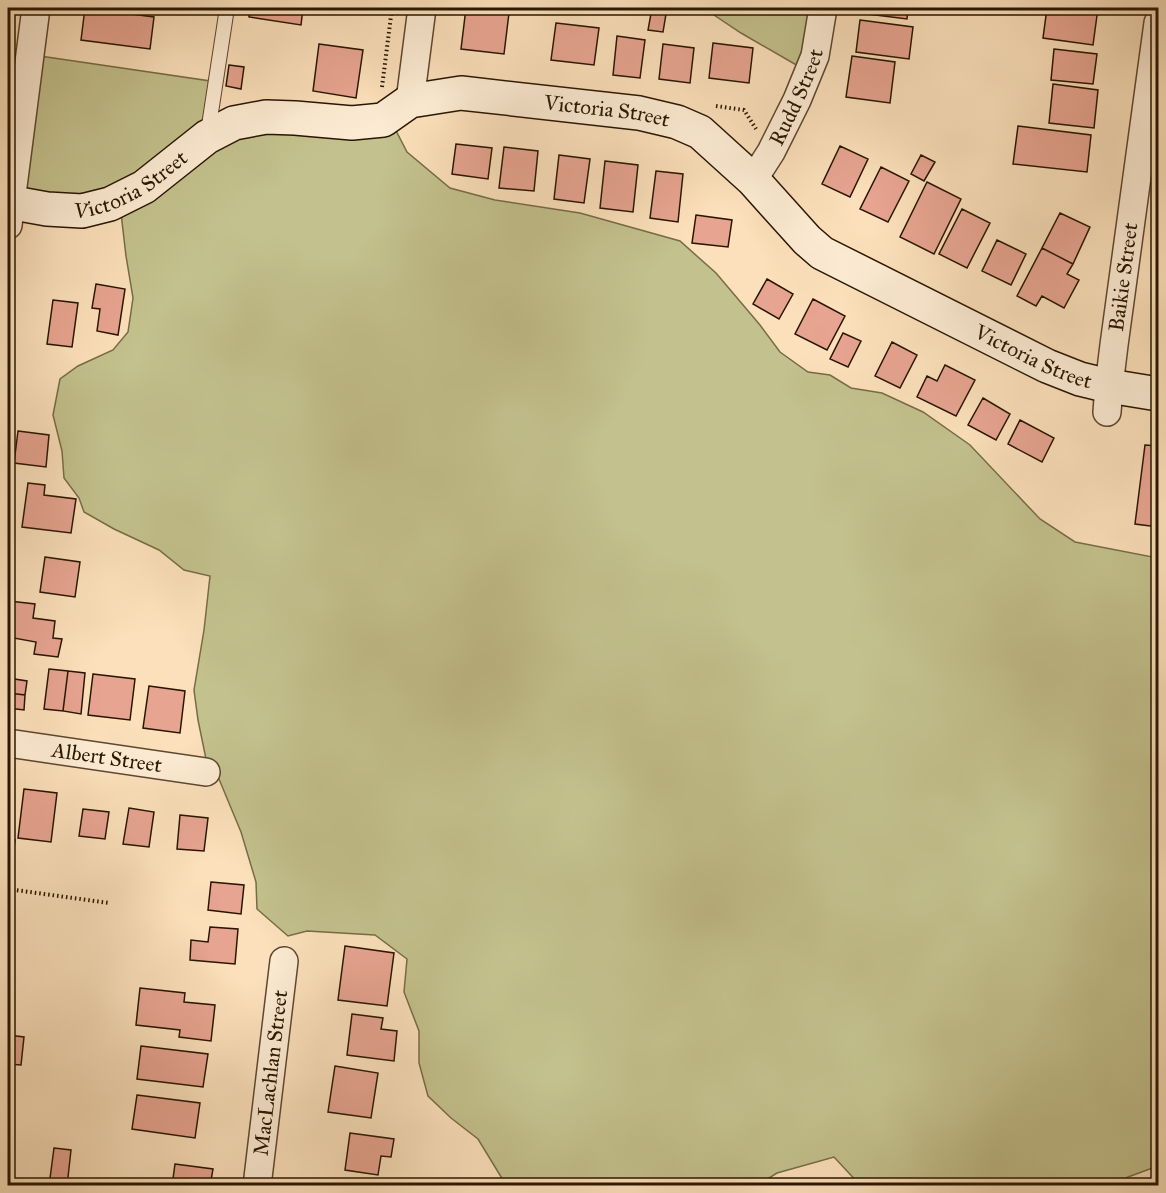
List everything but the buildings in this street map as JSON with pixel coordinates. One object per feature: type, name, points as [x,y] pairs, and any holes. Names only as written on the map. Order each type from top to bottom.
[{"type":"street","points":[[8,210],[36,8]]},
{"type":"street","points":[[410,101],[422,8]]},
{"type":"street","name":"Rudd Street","points":[[753,180],[771,152],[797,100],[815,56],[823,8]]},
{"type":"street","name":"Baikie Street","points":[[1108,399],[1158,23]]},
{"type":"street","name":"Victoria Street","points":[[8,210],[82,210],[110,204],[144,187],[207,137],[234,123],[266,117],[352,123],[383,120],[410,101],[461,93],[639,112],[677,122],[700,132],[753,180],[807,240],[822,253],[1047,366],[1080,380],[1108,399],[1158,394]]},
{"type":"street","name":"Albert Street","points":[[8,743],[206,772]]},
{"type":"street","name":"MacLachlan Street","points":[[257,1185],[284,961]]},
{"type":"lane","points":[[207,137],[227,8]]},
{"type":"path","points":[[8,889],[109,903]]},
{"type":"shaded area","points":[[707,8],[826,8],[812,74],[741,33]]},
{"type":"shaded area","points":[[33,55],[217,82],[209,139],[389,117],[407,152],[450,188],[495,200],[580,213],[680,241],[716,273],[780,352],[808,372],[830,375],[851,388],[882,393],[923,412],[970,445],[1040,519],[1075,542],[1158,558],[1158,1166],[1128,1177],[1116,1185],[861,1186],[834,1157],[777,1173],[758,1185],[506,1185],[478,1139],[428,1096],[419,1063],[419,1031],[404,992],[407,959],[375,935],[307,931],[288,936],[257,909],[256,882],[241,832],[219,779],[206,759],[198,720],[194,690],[210,576],[184,570],[159,550],[84,512],[79,498],[64,478],[62,451],[53,415],[60,379],[78,366],[113,350],[128,332],[133,298],[121,213],[14,206]]}]
